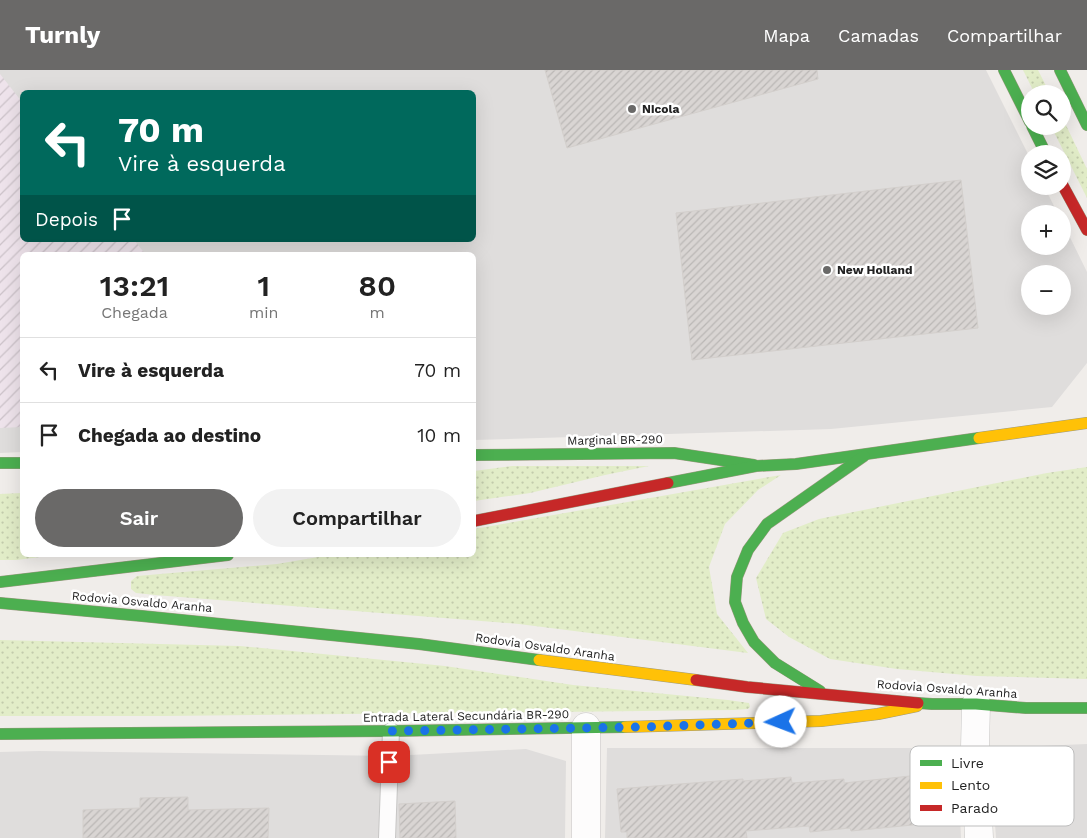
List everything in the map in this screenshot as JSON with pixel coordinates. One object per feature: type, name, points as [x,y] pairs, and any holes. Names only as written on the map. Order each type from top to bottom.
[{"type":"main road","points":[[1004,70],[1021,104]]},
{"type":"main road","points":[[1060,70],[1087,125]]},
{"type":"main road","points":[[1068,195],[1087,230]]},
{"type":"main road","points":[[476,521],[756,466],[796,464],[1087,423]]},
{"type":"main road","name":"Marginal BR-290","points":[[476,455],[674,453],[756,466]]},
{"type":"main road","points":[[823,694],[775,663],[754,642],[743,623],[735,602],[737,577],[748,550],[767,524],[867,453]]},
{"type":"main road","points":[[0,463],[20,463]]},
{"type":"main road","name":"Rodovia Osvaldo Aranha","points":[[0,582],[211,557]]},
{"type":"main road","name":"Rodovia Osvaldo Aranha","points":[[0,603],[420,644],[747,687],[932,704],[976,704],[1026,708],[1087,708]]},
{"type":"main road","name":"Entrada Lateral Secundária BR-290","points":[[0,734],[642,727],[821,721],[878,714],[932,704]]},
{"type":"street","points":[[975,746],[976,704]]},
{"type":"street","points":[[586,727],[586,838]]},
{"type":"lane","points":[[387,838],[391,731]]},
{"type":"shaded area","points":[[0,70],[986,70],[1024,145],[1021,145],[1021,195],[1048,195],[1054,205],[1021,205],[1021,255],[1071,255],[1071,239],[1087,272],[1087,363],[1052,407],[831,429],[476,440],[476,252],[20,252],[20,452],[0,453]]},
{"type":"shaded area","points":[[0,74],[20,99],[20,242],[136,242],[144,252],[20,252],[20,427],[0,428]]},
{"type":"shaded area","points":[[1087,744],[1087,838],[996,838],[995,826],[1074,826],[1074,746],[1038,746]]},
{"type":"shaded area","points":[[607,748],[910,748],[910,826],[960,826],[961,838],[605,838]]},
{"type":"shaded area","points":[[526,749],[566,761],[565,838],[0,838],[0,752],[392,756]]},
{"type":"green space","points":[[1023,70],[1038,70],[1046,85],[1030,85]]},
{"type":"green space","points":[[1056,135],[1071,135],[1087,169],[1087,198],[1071,166],[1071,145],[1060,145]]},
{"type":"green space","points":[[512,466],[649,466],[530,493],[476,501],[476,471]]},
{"type":"green space","points":[[1087,467],[1087,679],[977,676],[897,669],[830,659],[789,637],[766,619],[756,578],[783,533],[819,519],[1047,473]]},
{"type":"green space","points":[[781,475],[758,490],[725,524],[709,567],[717,614],[748,653],[519,624],[155,595],[136,593],[131,589],[131,581],[137,576],[277,564],[318,557],[476,557],[476,529]]},
{"type":"green space","points":[[20,493],[20,557],[40,557],[0,560],[0,494]]},
{"type":"green space","points":[[0,640],[240,646],[445,666],[573,685],[728,700],[749,703],[750,707],[748,709],[734,710],[0,716]]},
{"type":"building","name":"Nicola","points":[[545,70],[817,70],[818,79],[567,148]]},
{"type":"building","name":"New Holland","points":[[961,180],[978,328],[692,360],[676,213]]},
{"type":"building","points":[[910,776],[910,825],[851,831],[850,828],[810,832],[809,826],[746,831],[747,838],[627,838],[627,832],[621,832],[617,789],[791,777],[792,783],[844,779],[844,783]]},
{"type":"building","points":[[188,797],[188,810],[269,808],[268,838],[83,838],[83,810],[140,808],[140,798]]},
{"type":"building","points":[[455,801],[456,838],[400,838],[399,804]]},
{"type":"traffic: fast","points":[[1004,70],[1021,104]]},
{"type":"traffic: fast","points":[[1060,70],[1087,125]]},
{"type":"traffic: fast","points":[[1036,135],[1042,145]]},
{"type":"traffic: fast","points":[[668,483],[756,466],[796,464],[979,438]]},
{"type":"traffic: fast","points":[[476,455],[674,453],[754,465]]},
{"type":"traffic: fast","points":[[820,691],[775,663],[754,642],[743,623],[735,602],[737,577],[748,550],[767,524],[864,456]]},
{"type":"traffic: fast","points":[[0,463],[20,463]]},
{"type":"traffic: fast","points":[[0,582],[211,557]]},
{"type":"traffic: fast","points":[[0,603],[419,644],[539,660]]},
{"type":"traffic: fast","points":[[918,703],[976,704],[1026,708],[1087,708]]},
{"type":"traffic: fast","points":[[0,734],[625,727]]},
{"type":"traffic: slow","points":[[979,438],[1087,423]]},
{"type":"traffic: slow","points":[[539,660],[696,680]]},
{"type":"traffic: slow","points":[[625,727],[821,721],[878,714],[917,706]]},
{"type":"traffic: jam","points":[[1068,195],[1087,230]]},
{"type":"traffic: jam","points":[[476,521],[668,483]]},
{"type":"traffic: jam","points":[[696,680],[747,687],[918,703]]},
{"type":"place","name":"Nicola","points":[[632,109]]},
{"type":"place","name":"New Holland","points":[[827,270]]},
{"type":"route","points":[[389,762],[391,731],[642,727],[781,722]]}]
